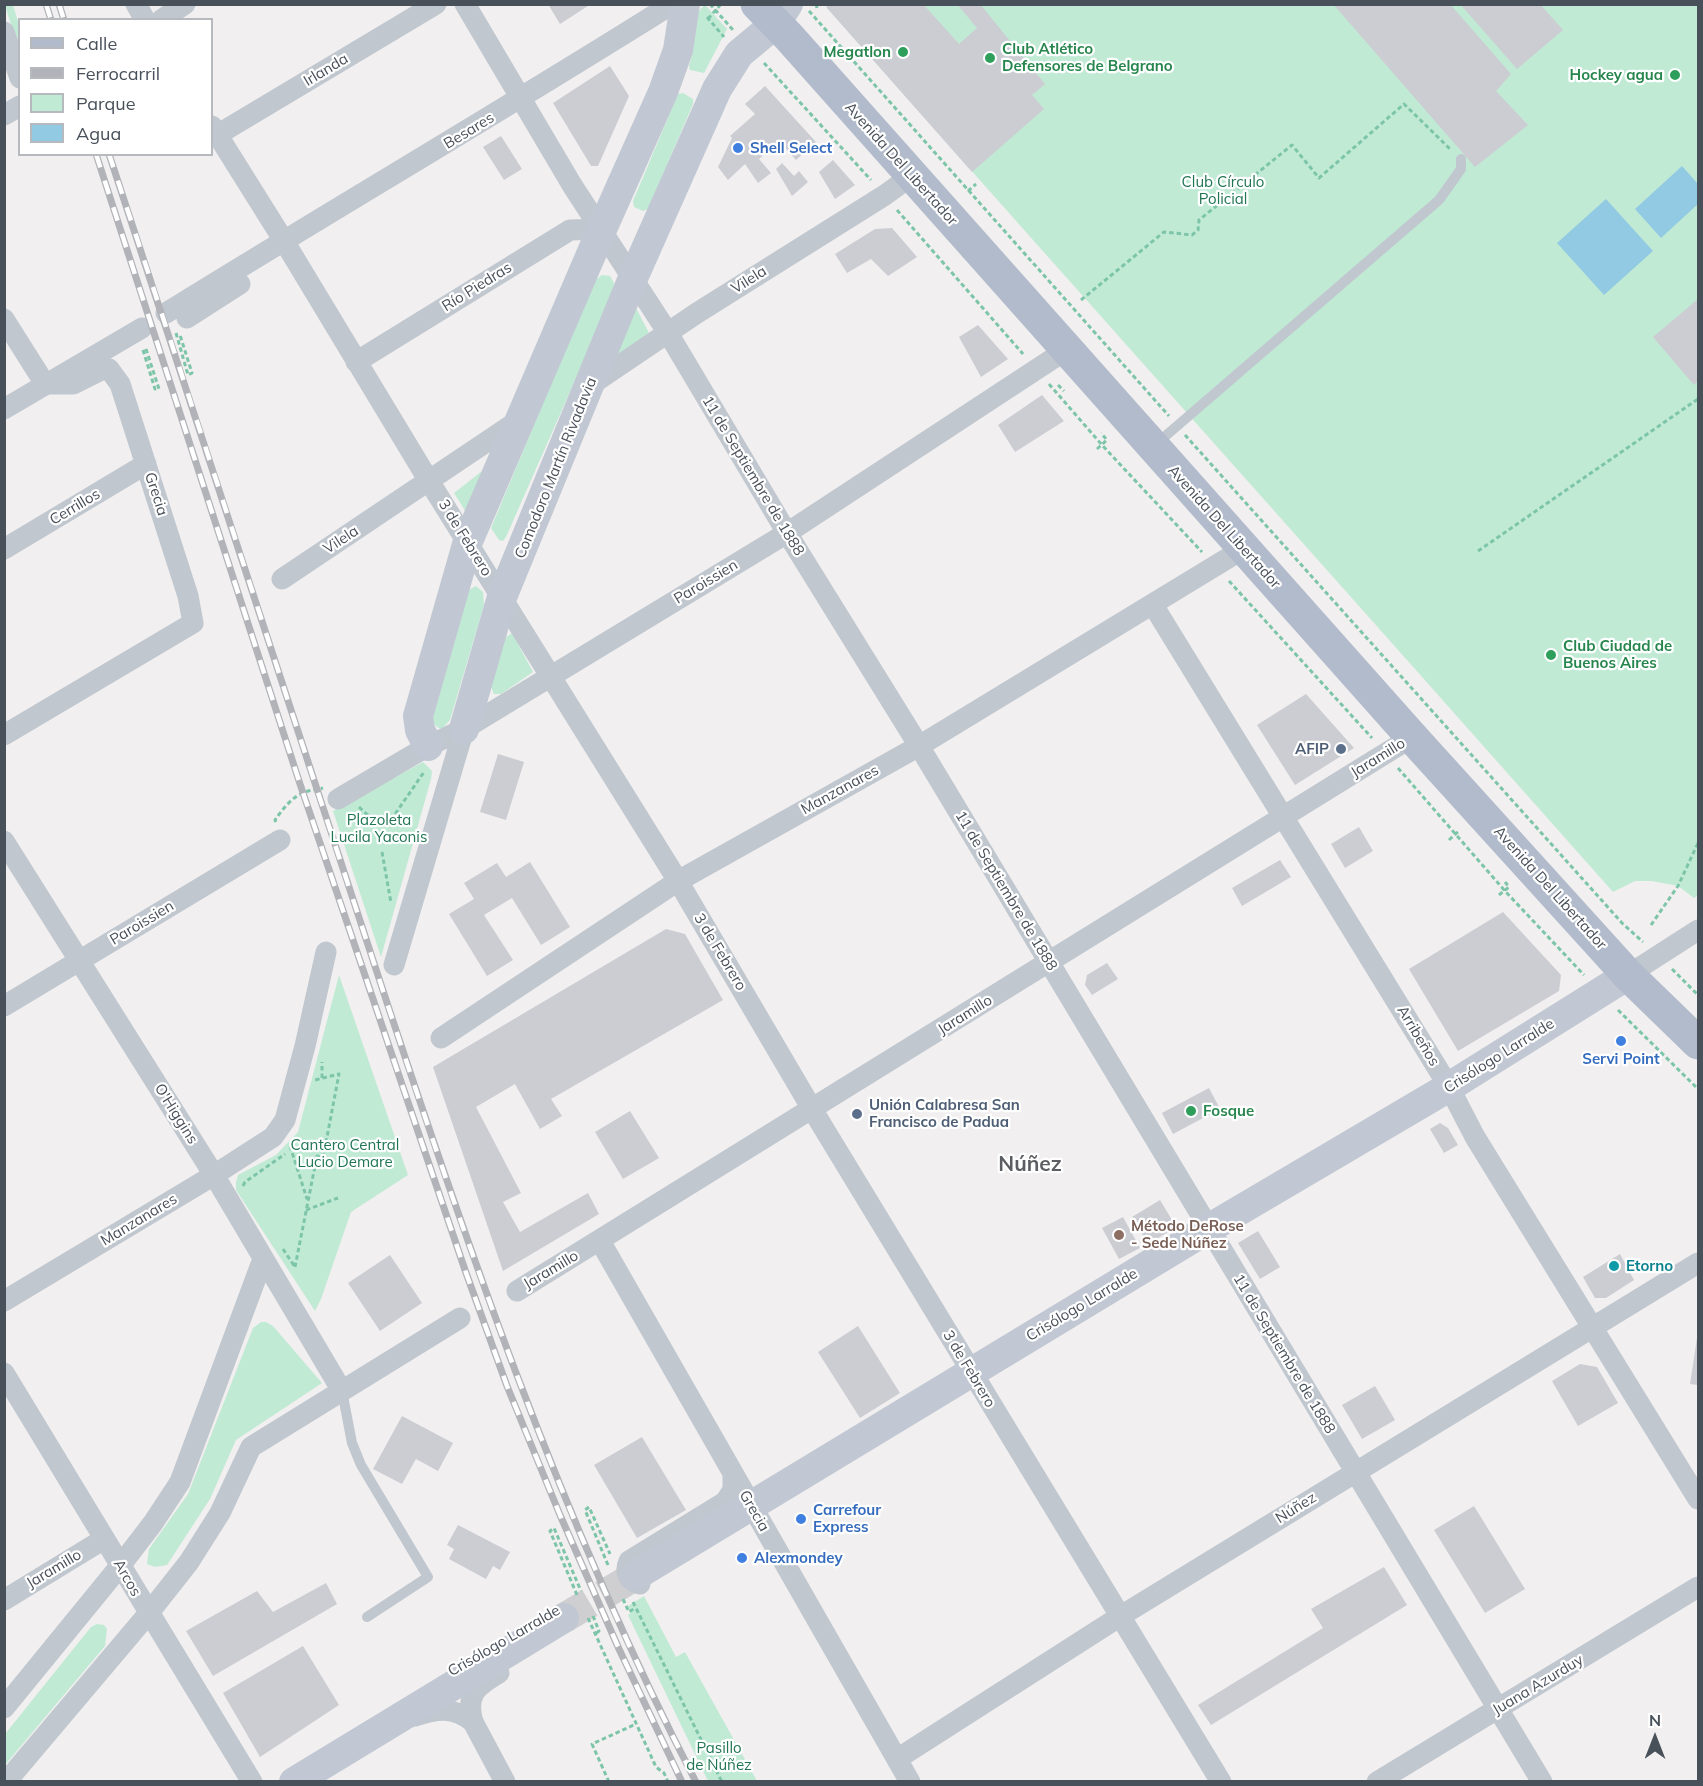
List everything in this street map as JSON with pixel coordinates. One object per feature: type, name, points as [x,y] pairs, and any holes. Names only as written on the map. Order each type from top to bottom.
[{"type":"main road","name":"Avenida Del Libertador","points":[[793,9],[911,176],[1243,549],[1628,975],[1698,1043]]},
{"type":"street","points":[[136,4],[144,18]]},
{"type":"street","points":[[164,18],[185,4]]},
{"type":"street","name":"Irlanda","points":[[214,130],[436,4]]},
{"type":"street","name":"11 de Septiembre de 1888","points":[[465,4],[572,185],[668,333],[787,533],[920,746],[1048,963],[1542,1782]]},
{"type":"street","name":"Besares","points":[[176,321],[262,253],[521,99],[672,4]]},
{"type":"street","points":[[428,746],[420,730],[418,716],[468,541],[663,92],[694,9]]},
{"type":"street","name":"Comodoro Martín Rivadavia","points":[[394,965],[502,597],[633,278],[717,89],[739,54],[793,9]]},
{"type":"street","points":[[4,32],[18,72]]},
{"type":"street","points":[[678,50],[681,72],[687,84],[700,91],[717,89]]},
{"type":"street","points":[[4,115],[18,107]]},
{"type":"street","name":"3 de Febrero","points":[[214,130],[678,881],[812,1109],[1221,1782]]},
{"type":"street","name":"Vilela","points":[[589,386],[911,176]]},
{"type":"street","name":"Río Piedras","points":[[356,362],[570,230],[602,229]]},
{"type":"street","name":"Besares","points":[[176,291],[239,254],[262,253]]},
{"type":"street","points":[[4,319],[45,384]]},
{"type":"street","points":[[45,384],[59,360],[118,326]]},
{"type":"street","points":[[4,409],[45,384],[142,337]]},
{"type":"street","name":"Paroissien","points":[[331,793],[464,729],[787,533],[1066,350]]},
{"type":"street","name":"Grecia","points":[[4,735],[193,623],[188,596],[120,384],[109,369],[101,370],[73,384],[45,384]]},
{"type":"street","name":"Vilela","points":[[282,579],[519,420]]},
{"type":"street","name":"Cerrillos","points":[[4,549],[146,464]]},
{"type":"street","name":"Manzanares","points":[[441,1038],[678,881],[920,746],[1243,549]]},
{"type":"street","name":"Arribeños","points":[[1153,605],[1449,1087],[1475,1137],[1698,1499]]},
{"type":"street","name":"Jaramillo","points":[[517,1291],[1412,737]]},
{"type":"street","name":"Paroissien","points":[[4,1006],[280,840]]},
{"type":"street","name":"O'Higgins","points":[[4,842],[214,1174],[342,1391]]},
{"type":"street","points":[[1628,975],[1698,930]]},
{"type":"street","points":[[282,1141],[285,1120],[305,1046],[326,952]]},
{"type":"street","name":"Crisólogo Larralde","points":[[626,1578],[1449,1087],[1628,975]]},
{"type":"street","name":"Manzanares","points":[[4,1301],[214,1174],[282,1141]]},
{"type":"street","name":"Grecia","points":[[600,1241],[910,1782]]},
{"type":"street","points":[[4,1708],[120,1566],[153,1523],[180,1482],[263,1259]]},
{"type":"street","name":"Núñez","points":[[897,1759],[1119,1617],[1698,1263]]},
{"type":"street","points":[[6,1782],[189,1562],[220,1513],[251,1447],[459,1318]]},
{"type":"street","name":"Arcos","points":[[4,1373],[148,1614],[252,1782]]},
{"type":"street","points":[[626,1578],[727,1500],[733,1490],[733,1475]]},
{"type":"street","name":"Jaramillo","points":[[4,1600],[104,1539]]},
{"type":"street","name":"Juana Azurduy","points":[[1377,1782],[1499,1710],[1698,1587]]},
{"type":"street","name":"Crisólogo Larralde","points":[[473,1722],[470,1702],[479,1686],[575,1626],[577,1618],[574,1610],[568,1606],[577,1608]]},
{"type":"street","name":"Crisólogo Larralde","points":[[294,1782],[577,1608]]},
{"type":"street","points":[[391,1723],[442,1709],[459,1712],[473,1722],[506,1782]]},
{"type":"lane","points":[[1152,447],[1438,200],[1461,169],[1461,159]]},
{"type":"lane","points":[[342,1391],[352,1443],[361,1465],[428,1577],[367,1617]]},
{"type":"path","points":[[716,11],[721,4]]},
{"type":"path","points":[[694,9],[739,54]]},
{"type":"path","points":[[793,9],[968,191],[1622,923],[1698,995]]},
{"type":"path","points":[[1081,300],[1164,232],[1192,235],[1198,230],[1199,220],[1292,145],[1319,178],[1404,104],[1461,159]]},
{"type":"path","points":[[963,195],[976,184]]},
{"type":"path","points":[[176,321],[192,373],[188,375],[176,321]]},
{"type":"path","points":[[142,337],[159,389],[155,389],[142,337]]},
{"type":"path","points":[[1058,385],[1064,392]]},
{"type":"path","points":[[1478,551],[1698,399]]},
{"type":"path","points":[[1097,449],[1107,440],[1101,434]]},
{"type":"path","points":[[391,820],[428,767],[428,746]]},
{"type":"path","points":[[278,816],[294,798],[303,793],[331,793]]},
{"type":"path","points":[[1449,840],[1460,830],[1464,834]]},
{"type":"path","points":[[1652,925],[1678,886],[1698,843]]},
{"type":"path","points":[[382,852],[393,917],[407,921]]},
{"type":"path","points":[[1499,895],[1509,887],[1505,882]]},
{"type":"path","points":[[286,1298],[295,1267],[315,1156],[323,1158],[339,1074],[313,1081]]},
{"type":"path","points":[[282,1141],[308,1201]]},
{"type":"path","points":[[306,1210],[338,1198]]},
{"type":"path","points":[[636,1608],[629,1612],[626,1578],[616,1567],[589,1507],[585,1510],[626,1578],[636,1608],[722,1782]]},
{"type":"path","points":[[581,1591],[554,1528],[550,1532],[577,1608],[595,1634],[656,1767],[664,1773],[668,1782]]},
{"type":"path","points":[[577,1608],[600,1631],[595,1634]]},
{"type":"path","points":[[609,1782],[592,1744],[636,1724]]},
{"type":"green space","points":[[5,5],[13,5],[18,22],[18,48]]},
{"type":"green space","points":[[705,5],[727,29],[704,73],[690,70],[689,66],[695,24],[700,10]]},
{"type":"green space","name":"Club Círculo Policial","points":[[826,5],[1698,5],[1698,895],[1694,898],[1678,886],[1652,881],[1635,881],[1613,892]]},
{"type":"green space","points":[[683,93],[693,99],[693,104],[648,209],[643,211],[634,207],[633,201],[678,94]]},
{"type":"green space","points":[[602,275],[610,276],[614,283],[613,294],[506,537],[503,541],[499,540],[491,528],[594,281]]},
{"type":"green space","points":[[634,304],[649,333],[613,359]]},
{"type":"green space","points":[[491,464],[471,520],[454,493]]},
{"type":"green space","points":[[476,586],[483,592],[484,605],[450,720],[443,728],[439,728],[430,722],[463,593]]},
{"type":"green space","points":[[512,633],[533,672],[501,694],[494,694],[490,684],[505,638]]},
{"type":"green space","name":"Plazoleta Lucila Yaconis","points":[[423,762],[432,771],[431,779],[381,957],[333,811]]},
{"type":"green space","name":"Cantero Central Lucio Demare","points":[[339,975],[408,1175],[351,1212],[315,1311],[236,1190],[236,1182],[238,1175],[276,1155],[298,1132]]},
{"type":"green space","points":[[261,1322],[273,1326],[322,1383],[236,1440],[210,1499],[167,1565],[155,1567],[147,1564],[149,1549],[188,1494],[253,1328]]},
{"type":"green space","name":"Pasillo de Núñez","points":[[644,1596],[676,1657],[685,1652],[757,1781],[708,1781],[628,1615],[631,1613],[628,1606]]},
{"type":"green space","points":[[97,1624],[104,1625],[107,1629],[105,1646],[5,1765],[5,1734],[91,1627]]},
{"type":"water","points":[[1682,166],[1698,184],[1698,204],[1661,238],[1635,209]]},
{"type":"water","points":[[1606,199],[1653,251],[1604,295],[1557,243]]},
{"type":"building","points":[[548,4],[591,4],[560,24]]},
{"type":"building","name":"Club Atlético Defensores de Belgrano","points":[[826,4],[923,4],[959,44],[977,28],[957,4],[980,4],[1045,84],[1032,95],[1044,109],[972,172],[827,8]]},
{"type":"building","points":[[1333,4],[1450,4],[1511,74],[1496,91],[1528,125],[1475,167]]},
{"type":"building","points":[[1460,4],[1540,4],[1563,30],[1517,69]]},
{"type":"building","points":[[610,66],[629,96],[598,166],[591,166],[553,103]]},
{"type":"building","points":[[765,86],[816,142],[796,160],[779,141],[759,159],[771,173],[758,183],[745,164],[728,180],[718,167],[732,138],[730,136],[755,114],[745,104]]},
{"type":"building","points":[[501,136],[522,169],[504,180],[483,147]]},
{"type":"building","points":[[833,160],[855,185],[835,199],[819,172]]},
{"type":"building","points":[[782,163],[794,176],[799,171],[808,182],[792,196],[776,169]]},
{"type":"building","points":[[892,228],[917,257],[888,276],[871,259],[847,273],[835,254],[875,229]]},
{"type":"building","points":[[1698,299],[1698,381],[1694,385],[1653,337]]},
{"type":"building","points":[[978,325],[1008,359],[981,377],[959,337]]},
{"type":"building","points":[[1042,395],[1064,421],[1015,452],[998,425]]},
{"type":"building","points":[[1306,694],[1354,748],[1295,785],[1257,725]]},
{"type":"building","points":[[498,754],[524,762],[506,820],[480,812]]},
{"type":"building","points":[[1359,827],[1373,851],[1345,868],[1331,844]]},
{"type":"building","points":[[1280,860],[1291,877],[1242,906],[1232,888]]},
{"type":"building","points":[[530,862],[570,927],[541,945],[512,898],[484,915],[513,960],[487,976],[449,914],[474,899],[464,883],[497,863],[506,877]]},
{"type":"building","points":[[1503,912],[1561,975],[1559,991],[1458,1051],[1409,969]]},
{"type":"building","points":[[666,929],[685,934],[723,1000],[551,1099],[562,1116],[540,1129],[515,1084],[476,1107],[521,1193],[503,1202],[520,1232],[588,1193],[599,1214],[503,1271],[433,1067]]},
{"type":"building","points":[[1107,963],[1118,979],[1092,995],[1085,985],[1087,975]]},
{"type":"building","name":"Fosque","points":[[1209,1088],[1220,1109],[1173,1134],[1162,1113]]},
{"type":"building","points":[[630,1111],[659,1158],[623,1179],[595,1132]]},
{"type":"building","points":[[1440,1123],[1448,1128],[1458,1145],[1444,1153],[1430,1129]]},
{"type":"building","points":[[1160,1200],[1172,1220],[1170,1231],[1148,1244],[1132,1217]]},
{"type":"building","name":"Método DeRose - Sede Núñez","points":[[1123,1217],[1140,1248],[1119,1259],[1102,1228]]},
{"type":"building","points":[[1258,1231],[1280,1267],[1260,1279],[1238,1243]]},
{"type":"building","name":"Etorno","points":[[1620,1254],[1634,1280],[1606,1298],[1595,1298],[1583,1277]]},
{"type":"building","points":[[390,1255],[422,1303],[380,1331],[348,1283]]},
{"type":"building","points":[[858,1326],[900,1393],[860,1418],[818,1352]]},
{"type":"building","points":[[1698,1338],[1698,1385],[1690,1384]]},
{"type":"building","points":[[1580,1364],[1597,1367],[1618,1403],[1578,1426],[1552,1381]]},
{"type":"building","points":[[1375,1386],[1395,1420],[1362,1439],[1342,1405]]},
{"type":"building","points":[[402,1416],[453,1443],[438,1471],[416,1459],[402,1484],[373,1469]]},
{"type":"building","points":[[642,1437],[686,1510],[637,1538],[594,1465]]},
{"type":"building","points":[[1474,1506],[1525,1589],[1485,1613],[1434,1530]]},
{"type":"building","points":[[458,1525],[510,1552],[500,1570],[493,1566],[486,1579],[449,1559],[454,1549],[447,1545]]},
{"type":"building","points":[[1384,1567],[1407,1605],[1211,1725],[1198,1705],[1323,1628],[1311,1609]]},
{"type":"building","points":[[326,1583],[337,1604],[213,1676],[186,1631],[257,1591],[273,1612]]},
{"type":"building","points":[[303,1646],[339,1705],[260,1757],[223,1693]]},
{"type":"tunnel","points":[[564,1618],[635,1576]]},
{"type":"railway","points":[[46,4],[50,18]]},
{"type":"railway","points":[[59,4],[63,18]]},
{"type":"railway","points":[[97,156],[300,784],[465,1270],[507,1386],[560,1515],[619,1649],[682,1782]]},
{"type":"railway","points":[[110,156],[404,1054],[477,1267],[556,1476],[646,1681],[696,1782]]},
{"type":"place","name":"Megatlon","points":[[903,52]]},
{"type":"place","name":"Club Atlético Defensores de Belgrano","points":[[990,58]]},
{"type":"place","name":"Hockey agua","points":[[1675,75]]},
{"type":"place","name":"Shell Select","points":[[738,148]]},
{"type":"place","name":"Club Ciudad de Buenos Aires","points":[[1551,655]]},
{"type":"place","name":"AFIP","points":[[1341,749]]},
{"type":"place","name":"Servi Point","points":[[1621,1041]]},
{"type":"place","name":"Fosque","points":[[1191,1111]]},
{"type":"place","name":"Unión Calabresa San Francisco de Padua","points":[[857,1114]]},
{"type":"place","name":"Método DeRose - Sede Núñez","points":[[1119,1235]]},
{"type":"place","name":"Etorno","points":[[1614,1266]]},
{"type":"place","name":"Carrefour Express","points":[[801,1519]]},
{"type":"place","name":"Alexmondey","points":[[742,1558]]},
{"type":"district","name":"Núñez","points":[[1030,1165]]}]
